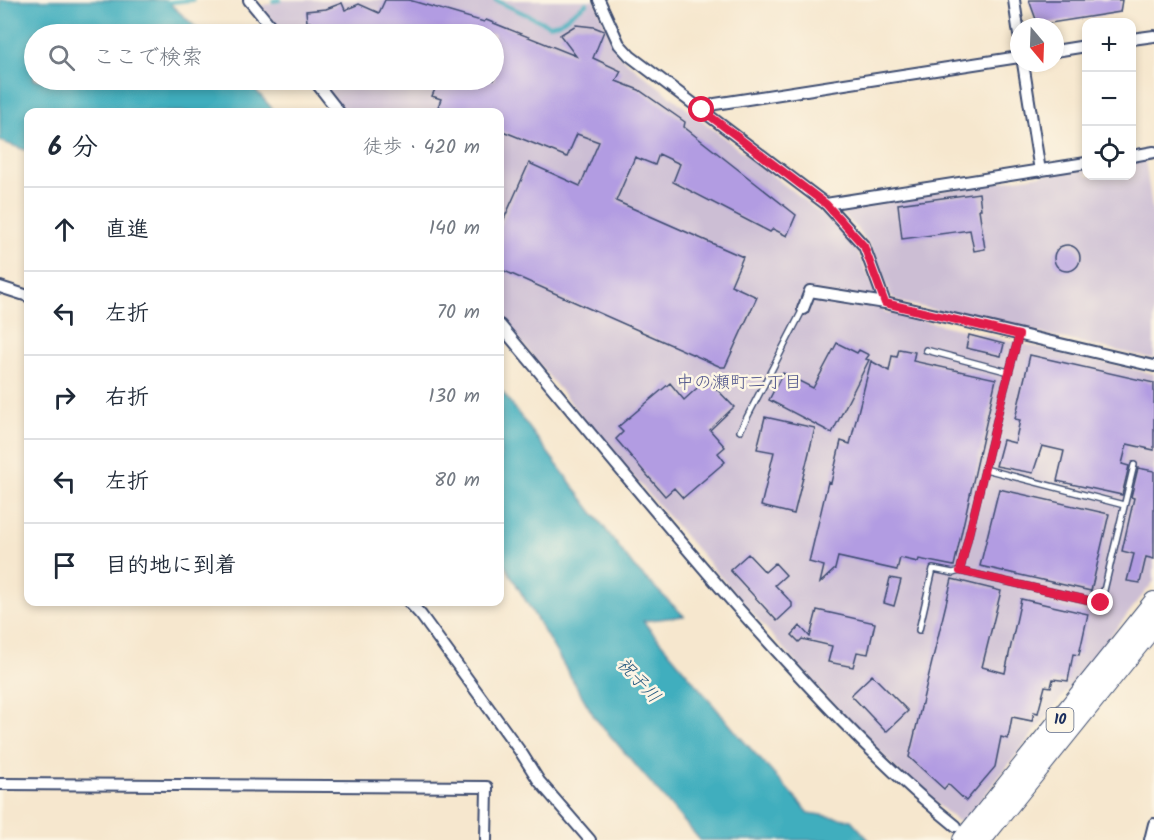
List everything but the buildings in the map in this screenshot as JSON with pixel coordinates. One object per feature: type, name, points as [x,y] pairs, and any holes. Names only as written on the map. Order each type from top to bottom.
[{"type":"highway","name":"10","points":[[966,836],[1154,602]]},
{"type":"highway","name":"10","points":[[966,836],[1154,625]]},
{"type":"street","points":[[249,0],[269,24]]},
{"type":"street","points":[[599,0],[619,44],[630,56],[826,204],[864,246],[885,303]]},
{"type":"street","points":[[1014,0],[1017,18]]},
{"type":"street","points":[[1136,38],[1154,36]]},
{"type":"street","points":[[1064,50],[1082,47]]},
{"type":"street","points":[[702,110],[715,104],[1010,58]]},
{"type":"street","points":[[1024,72],[1040,171]]},
{"type":"street","points":[[322,90],[336,108]]},
{"type":"street","points":[[1136,155],[1154,152]]},
{"type":"street","points":[[826,204],[1082,164]]},
{"type":"street","points":[[0,287],[24,295]]},
{"type":"street","points":[[803,309],[810,291],[885,303],[1154,366]]},
{"type":"street","points":[[504,330],[682,543],[787,663],[888,768],[966,836]]},
{"type":"street","points":[[413,606],[522,754],[539,781],[590,840]]},
{"type":"street","points":[[0,784],[487,787],[486,840]]},
{"type":"street","points":[[1150,840],[1154,824]]},
{"type":"lane","points":[[740,431],[803,309]]},
{"type":"lane","points":[[960,571],[1019,335]]},
{"type":"lane","points":[[926,350],[1009,372]]},
{"type":"lane","points":[[919,630],[933,569],[953,573],[960,571],[1101,603],[1134,465]]},
{"type":"lane","points":[[985,469],[1124,505]]},
{"type":"shaded area","points":[[281,0],[595,0],[618,55],[847,234],[855,246],[885,312],[1154,374],[1154,581],[964,821],[957,821],[896,769],[824,695],[591,428],[504,321],[504,108],[338,108],[324,90],[504,90],[504,24],[274,24],[261,6]]},
{"type":"shaded area","points":[[1145,159],[1154,221],[1154,359],[899,302],[891,296],[870,246],[856,227],[841,213],[845,206],[1082,169],[1082,180],[1136,180],[1136,160]]},
{"type":"water","points":[[0,0],[166,0],[192,24],[24,24],[24,90],[256,90],[272,108],[24,108],[24,150],[0,141]]},
{"type":"water","name":"祝子川","points":[[504,394],[634,567],[684,616],[643,621],[741,738],[809,813],[851,820],[869,840],[700,840],[595,718],[504,564]]},
{"type":"waterway","points":[[163,3],[193,0]]},
{"type":"waterway","points":[[273,1],[280,0]]},
{"type":"waterway","points":[[495,0],[549,25],[559,23],[587,3]]},
{"type":"district","name":"中の瀬町二丁目","points":[[739,383]]},
{"type":"route","points":[[702,110],[826,204],[864,246],[885,303],[1019,335],[960,571],[1101,603]]}]
